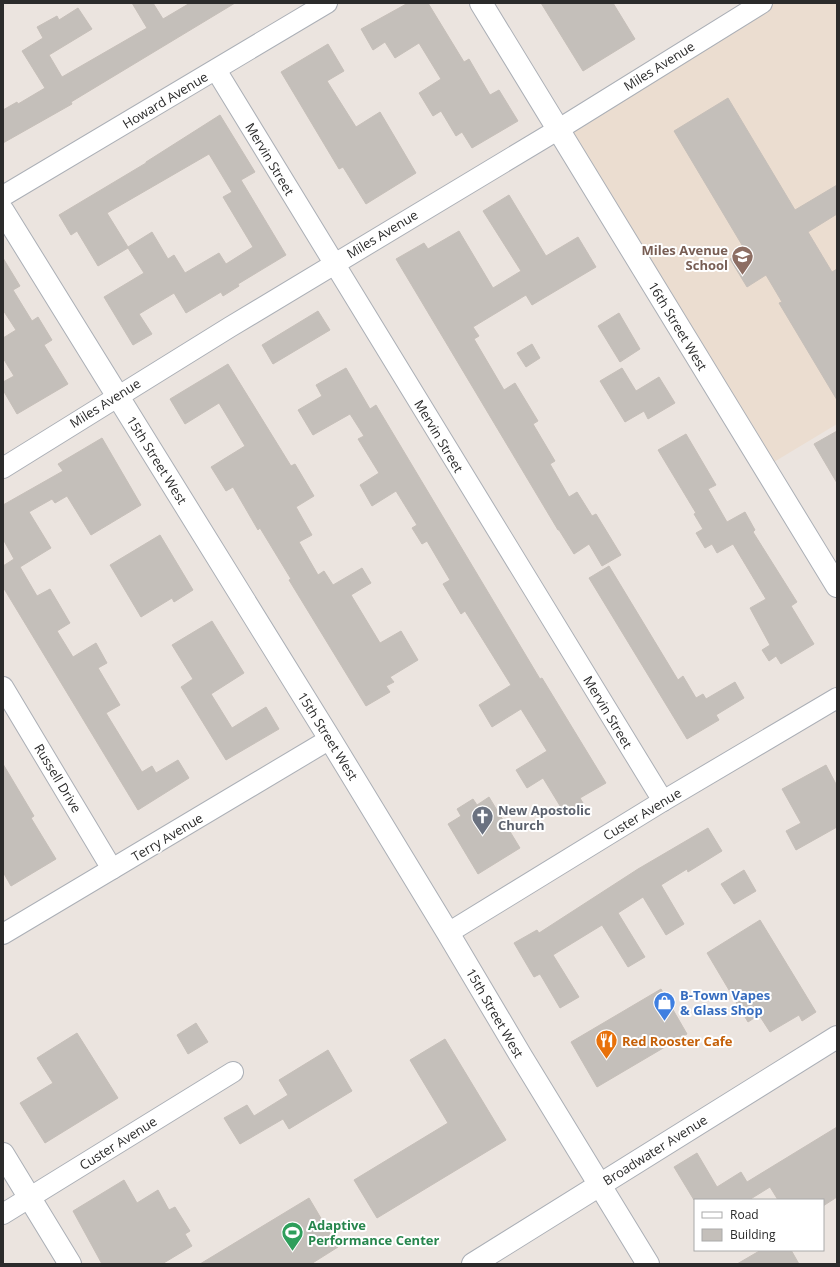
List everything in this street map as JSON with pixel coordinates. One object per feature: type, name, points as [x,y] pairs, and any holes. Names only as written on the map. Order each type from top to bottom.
[{"type":"street","name":"Howard Avenue","points":[[3,196],[327,3]]},
{"type":"street","name":"16th Street West","points":[[481,3],[837,586]]},
{"type":"street","name":"Miles Avenue","points":[[3,468],[334,263],[559,129],[762,3]]},
{"type":"street","name":"Mervin Street","points":[[216,70],[662,801]]},
{"type":"street","name":"15th Street West","points":[[3,211],[330,739],[648,1264]]},
{"type":"street","name":"Russell Drive","points":[[3,687],[112,869]]},
{"type":"street","name":"Custer Avenue","points":[[448,933],[662,801],[837,698]]},
{"type":"street","name":"Terry Avenue","points":[[3,934],[330,739]]},
{"type":"street","name":"Broadwater Avenue","points":[[473,1264],[837,1037]]},
{"type":"street","name":"Custer Avenue","points":[[3,1214],[234,1072]]},
{"type":"street","points":[[3,1154],[70,1264]]},
{"type":"shaded area","name":"Miles Avenue School","points":[[767,3],[837,3],[837,424],[764,468],[559,129]]},
{"type":"building","points":[[132,3],[153,3],[163,19],[190,3],[235,3],[71,102],[72,104],[3,143],[3,110],[17,102],[18,104],[45,88],[22,51],[43,38],[37,27],[57,16],[59,20],[78,8],[92,29],[49,55],[62,77],[147,28]]},
{"type":"building","points":[[408,3],[428,3],[464,62],[469,59],[490,95],[499,90],[518,121],[472,148],[462,132],[456,136],[441,111],[433,116],[419,93],[441,79],[419,43],[395,58],[385,42],[373,50],[361,29]]},
{"type":"building","points":[[541,3],[613,3],[635,39],[583,71]]},
{"type":"building","points":[[328,44],[344,71],[327,81],[356,127],[380,112],[416,173],[366,204],[343,167],[339,169],[281,72]]},
{"type":"building","points":[[728,98],[795,210],[837,185],[837,214],[808,232],[832,272],[837,269],[837,400],[779,303],[782,302],[766,275],[747,287],[730,259],[745,250],[674,131]]},
{"type":"building","points":[[220,115],[255,172],[241,180],[286,255],[238,284],[239,286],[223,296],[221,292],[186,313],[174,293],[139,314],[152,334],[133,345],[104,297],[144,273],[128,248],[98,266],[77,231],[71,235],[59,215]],"holes":[[[209,154],[232,192],[223,197],[253,247],[226,264],[219,253],[185,273],[174,255],[168,259],[152,232],[128,247],[107,213]]]},
{"type":"building","points":[[509,195],[546,256],[578,237],[596,267],[532,305],[526,295],[473,327],[479,336],[474,339],[504,390],[515,383],[538,421],[533,424],[555,461],[550,464],[569,497],[577,492],[592,516],[596,514],[621,555],[602,566],[589,544],[574,554],[558,530],[396,259],[424,243],[428,249],[459,231],[493,288],[521,271],[483,211]]},
{"type":"building","points":[[3,258],[20,286],[13,290],[32,321],[38,317],[52,340],[44,345],[68,384],[17,414],[3,390],[3,382],[14,376],[3,358],[3,338],[16,330],[3,310]]},
{"type":"building","points":[[318,311],[330,330],[273,364],[262,345]]},
{"type":"building","points":[[619,313],[640,349],[620,362],[598,326]]},
{"type":"building","points":[[532,344],[540,358],[526,367],[517,353]]},
{"type":"building","points":[[228,364],[291,466],[295,464],[314,496],[296,507],[312,535],[299,542],[318,575],[324,571],[333,585],[362,568],[371,583],[351,595],[380,643],[401,631],[418,660],[390,677],[394,682],[386,686],[390,692],[366,706],[289,580],[291,579],[260,528],[258,530],[233,487],[226,491],[211,467],[245,446],[219,403],[185,424],[170,399]]},
{"type":"building","points":[[346,368],[370,409],[376,405],[540,679],[542,678],[606,783],[580,798],[583,803],[565,814],[543,778],[527,788],[516,770],[547,751],[521,709],[492,727],[479,705],[511,685],[465,611],[461,614],[443,584],[450,580],[427,541],[422,544],[412,528],[417,525],[396,491],[372,506],[360,485],[379,473],[358,439],[364,436],[350,414],[313,435],[298,410],[322,396],[316,385]]},
{"type":"building","points":[[622,368],[636,391],[659,377],[675,403],[648,419],[644,411],[625,422],[600,381]]},
{"type":"building","points":[[837,431],[837,483],[814,444]]},
{"type":"building","points":[[686,434],[716,485],[708,489],[727,522],[745,512],[755,530],[753,532],[797,602],[791,606],[814,644],[781,664],[776,656],[769,661],[762,650],[770,645],[750,608],[766,599],[733,544],[717,553],[712,544],[705,548],[696,533],[703,529],[694,514],[696,513],[658,450]]},
{"type":"building","points":[[102,438],[141,505],[91,535],[67,496],[55,503],[52,499],[29,512],[51,548],[20,567],[37,596],[50,589],[70,623],[57,631],[73,657],[96,643],[107,663],[98,668],[120,705],[106,713],[142,772],[152,766],[156,773],[178,760],[189,778],[138,810],[3,587],[3,566],[14,559],[3,539],[3,505],[63,471],[58,464]]},
{"type":"building","points":[[160,535],[193,590],[174,602],[172,598],[141,617],[110,565]]},
{"type":"building","points":[[609,566],[678,680],[683,676],[696,698],[703,694],[706,699],[735,682],[744,698],[716,715],[719,720],[687,739],[589,578]]},
{"type":"building","points":[[212,621],[244,673],[211,694],[232,728],[266,707],[279,729],[226,760],[181,687],[193,679],[172,645]]},
{"type":"building","points":[[3,764],[34,816],[31,818],[56,859],[11,886],[3,872]]},
{"type":"building","points":[[826,765],[837,786],[837,827],[796,850],[786,831],[801,823],[782,789]]},
{"type":"building","points":[[489,797],[520,848],[478,874],[448,824],[461,816],[457,809],[473,799],[477,805]]},
{"type":"building","points":[[708,828],[722,851],[688,872],[687,869],[661,885],[684,924],[666,935],[643,897],[618,913],[645,957],[628,967],[602,925],[553,955],[579,997],[560,1008],[540,974],[534,977],[514,943],[537,930],[539,933],[638,869]]},
{"type":"building","points":[[744,870],[756,891],[734,904],[721,884]]},
{"type":"building","points":[[760,920],[816,1012],[802,1021],[799,1015],[770,1032],[759,1015],[748,1022],[707,953]]},
{"type":"building","points":[[661,989],[687,1034],[597,1087],[571,1042]]},
{"type":"building","points":[[196,1023],[208,1042],[188,1054],[177,1035]]},
{"type":"building","points":[[77,1033],[118,1098],[45,1143],[20,1103],[53,1083],[37,1058]]},
{"type":"building","points":[[445,1039],[506,1140],[377,1218],[354,1180],[448,1123],[410,1060]]},
{"type":"building","points":[[328,1050],[352,1091],[289,1129],[283,1119],[240,1144],[224,1118],[247,1105],[254,1116],[288,1095],[279,1080]]},
{"type":"building","points":[[837,1127],[837,1197],[824,1205],[824,1199],[777,1199],[770,1187],[751,1199],[694,1200],[674,1167],[697,1153],[717,1187],[741,1172],[747,1182]]},
{"type":"building","points":[[124,1180],[137,1203],[158,1190],[169,1210],[175,1207],[190,1231],[185,1234],[192,1246],[162,1264],[102,1264],[73,1211]]},
{"type":"building","points":[[309,1198],[338,1247],[311,1264],[200,1264]]},
{"type":"building","points":[[759,1251],[792,1251],[799,1264],[737,1264]]},
{"type":"place","name":"Miles Avenue School","points":[[743,276]]},
{"type":"place","name":"New Apostolic Church","points":[[483,836]]},
{"type":"place","name":"B-Town Vapes & Glass Shop","points":[[664,1022]]},
{"type":"place","name":"Red Rooster Cafe","points":[[606,1060]]},
{"type":"place","name":"Adaptive Performance Center","points":[[292,1252]]}]
